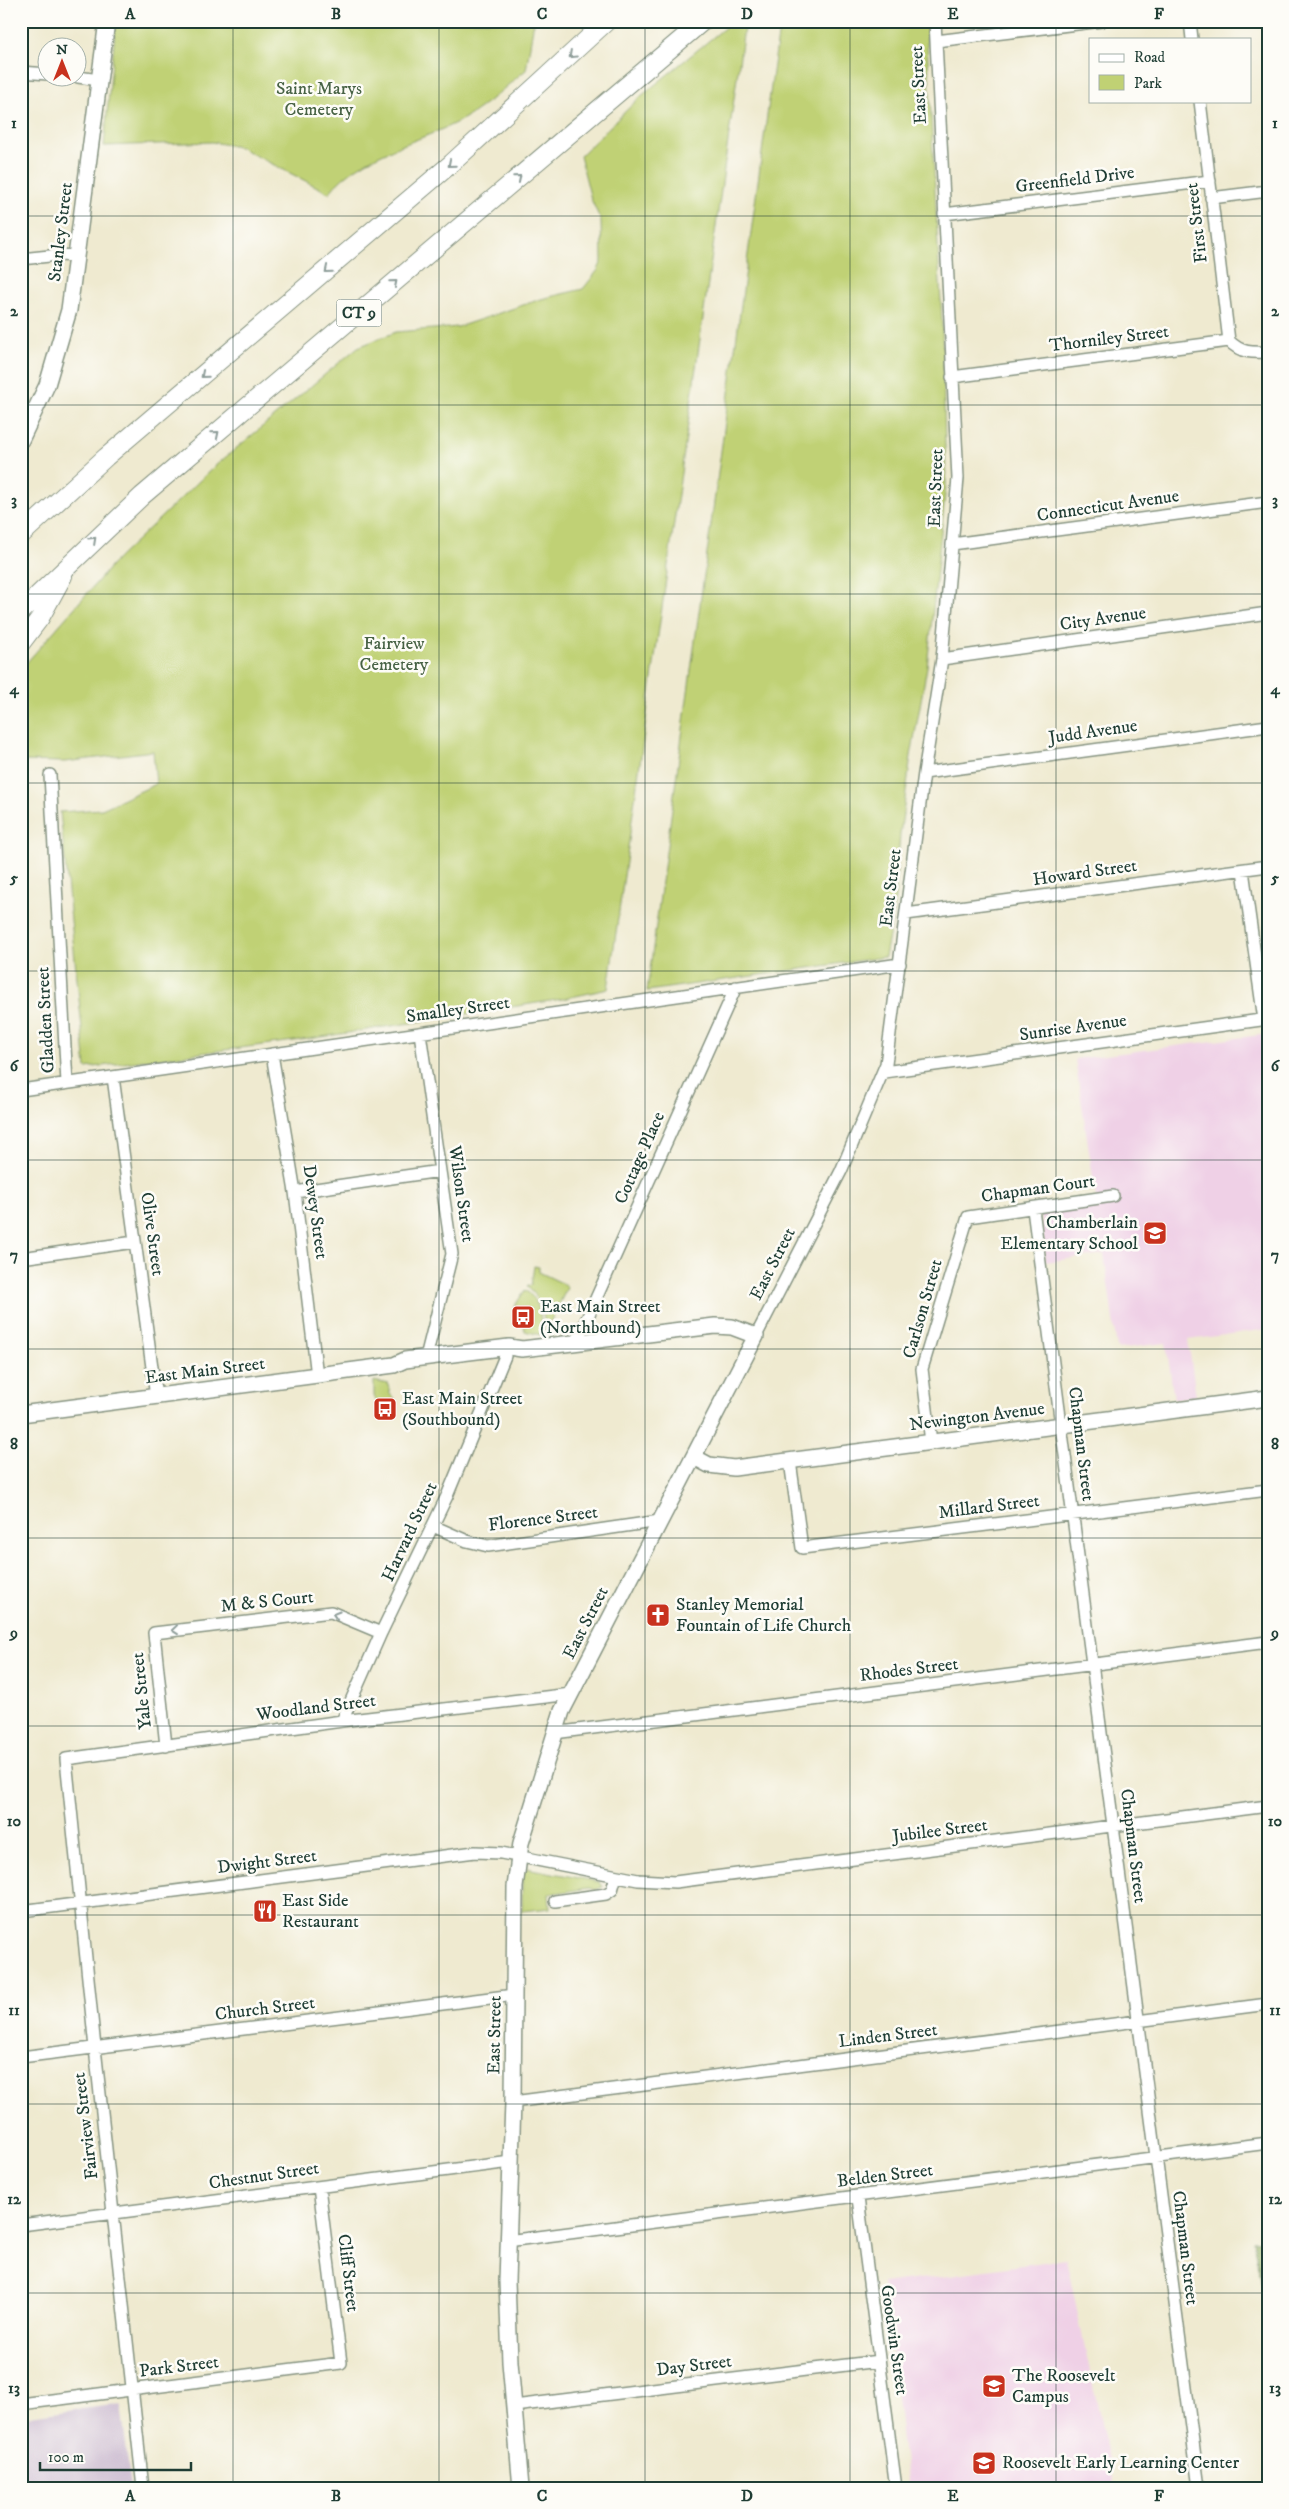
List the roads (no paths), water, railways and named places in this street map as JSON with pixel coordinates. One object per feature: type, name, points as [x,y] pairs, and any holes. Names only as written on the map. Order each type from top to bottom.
[{"type":"highway","points":[[21,535],[106,458],[458,158],[607,21]]},
{"type":"highway","name":"CT 9","points":[[21,611],[142,496],[703,21]]},
{"type":"highway","points":[[21,643],[47,606],[69,564]]},
{"type":"main road","name":"Stanley Street","points":[[21,440],[45,391],[59,350],[69,310],[107,21]]},
{"type":"main road","name":"East Main Street","points":[[21,1414],[317,1376],[394,1365],[403,1360],[512,1347],[522,1349],[715,1326],[732,1327],[756,1336]]},
{"type":"main road","name":"East Street","points":[[522,2488],[508,2325],[507,2241],[513,2102],[515,1887],[517,1857],[554,1733],[571,1694],[756,1336]]},
{"type":"main road","name":"East Main Street","points":[[394,1365],[405,1368],[505,1356],[516,1354],[522,1349]]},
{"type":"main road","name":"Newington Avenue","points":[[694,1457],[708,1465],[724,1469],[1268,1398]]},
{"type":"street","name":"East Street","points":[[756,1336],[833,1188],[884,1072],[890,1041],[924,773],[942,659],[958,478],[935,21]]},
{"type":"street","points":[[936,41],[1102,21]]},
{"type":"street","points":[[1190,21],[1192,38]]},
{"type":"street","points":[[21,72],[38,73]]},
{"type":"street","points":[[88,78],[99,80]]},
{"type":"street","name":"First Street","points":[[1200,102],[1230,341]]},
{"type":"street","name":"Greenfield Drive","points":[[944,214],[1210,181]]},
{"type":"street","points":[[1211,198],[1268,191]]},
{"type":"street","points":[[21,259],[59,255],[77,256]]},
{"type":"street","points":[[1230,341],[1238,350],[1268,352]]},
{"type":"street","name":"Thorniley Street","points":[[952,377],[1230,341]]},
{"type":"street","name":"Connecticut Avenue","points":[[952,544],[1268,502]]},
{"type":"street","name":"City Avenue","points":[[942,659],[1268,613]]},
{"type":"street","name":"Judd Avenue","points":[[924,773],[1268,726]]},
{"type":"street","name":"Gladden Street","points":[[50,775],[67,1083]]},
{"type":"street","name":"Howard Street","points":[[906,914],[1268,866]]},
{"type":"street","points":[[1243,870],[1266,1020]]},
{"type":"street","name":"Smalley Street","points":[[21,1090],[900,964]]},
{"type":"street","name":"Cottage Place","points":[[576,1343],[736,987]]},
{"type":"street","name":"Sunrise Avenue","points":[[884,1072],[1266,1020]]},
{"type":"street","name":"Wilson Street","points":[[420,1033],[452,1254],[426,1357]]},
{"type":"street","name":"Dewey Street","points":[[272,1054],[295,1192],[317,1376]]},
{"type":"street","name":"Olive Street","points":[[113,1076],[156,1397]]},
{"type":"street","points":[[295,1192],[440,1170]]},
{"type":"street","name":"Chapman Court","points":[[968,1217],[1113,1196]]},
{"type":"street","name":"Chapman Street","points":[[1033,1209],[1199,2488]]},
{"type":"street","name":"Carlson Street","points":[[931,1442],[922,1369],[968,1217]]},
{"type":"street","points":[[21,1258],[135,1242]]},
{"type":"street","name":"Harvard Street","points":[[342,1722],[381,1633],[464,1457],[505,1356]]},
{"type":"street","name":"Millard Street","points":[[790,1461],[802,1548],[1268,1490]]},
{"type":"street","name":"Florence Street","points":[[433,1526],[467,1541],[488,1546],[660,1521]]},
{"type":"street","name":"M & S Court","points":[[154,1633],[332,1612],[381,1633]]},
{"type":"street","name":"Yale Street","points":[[154,1633],[166,1746]]},
{"type":"street","name":"Rhodes Street","points":[[554,1733],[1268,1642]]},
{"type":"street","name":"Woodland Street","points":[[66,1759],[571,1694]]},
{"type":"street","name":"Fairview Street","points":[[66,1759],[95,2048],[134,2390],[143,2488]]},
{"type":"street","name":"Jubilee Street","points":[[517,1857],[657,1883],[675,1882],[1268,1806]]},
{"type":"street","name":"Dwight Street","points":[[21,1911],[340,1871],[462,1853],[492,1852],[517,1857]]},
{"type":"street","points":[[555,1901],[606,1894],[612,1890],[616,1876]]},
{"type":"street","name":"Church Street","points":[[21,2057],[514,1995]]},
{"type":"street","name":"Linden Street","points":[[513,2102],[1268,2004]]},
{"type":"street","name":"Belden Street","points":[[507,2241],[858,2198],[1268,2143]]},
{"type":"street","name":"Chestnut Street","points":[[21,2226],[511,2162]]},
{"type":"street","name":"Cliff Street","points":[[319,2187],[341,2364]]},
{"type":"street","name":"Goodwin Street","points":[[858,2198],[896,2488]]},
{"type":"street","name":"Day Street","points":[[514,2406],[879,2361]]},
{"type":"street","name":"Park Street","points":[[21,2404],[341,2364]]},
{"type":"place","name":"Chamberlain Elementary School","points":[[1155,1233]]},
{"type":"place","name":"East Main Street (Northbound)","points":[[523,1317]]},
{"type":"place","name":"East Main Street (Southbound)","points":[[385,1409]]},
{"type":"place","name":"Stanley Memorial Fountain of Life Church","points":[[658,1615]]},
{"type":"place","name":"East Side Restaurant","points":[[265,1911]]},
{"type":"place","name":"The Roosevelt Campus","points":[[994,2386]]},
{"type":"place","name":"Roosevelt Early Learning Center","points":[[984,2463]]},
{"type":"park label","name":"Saint Marys Cemetery","points":[[319,99]]},
{"type":"park label","name":"Fairview Cemetery","points":[[394,654]]}]
